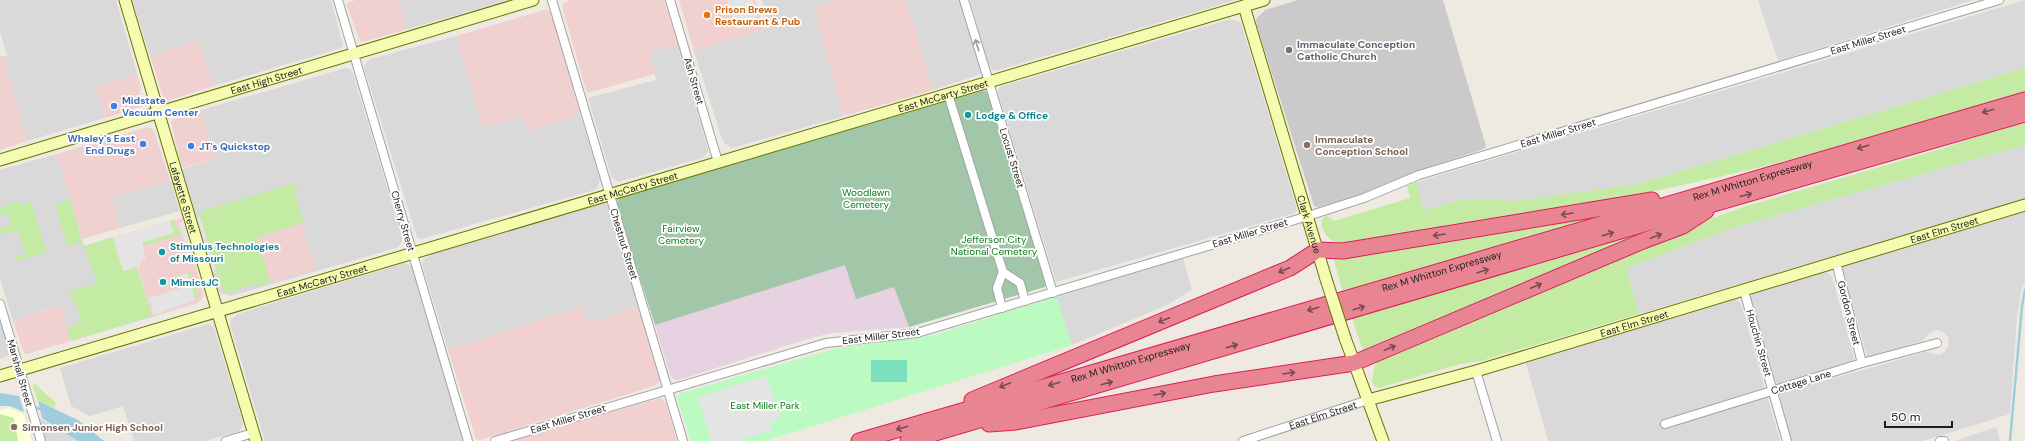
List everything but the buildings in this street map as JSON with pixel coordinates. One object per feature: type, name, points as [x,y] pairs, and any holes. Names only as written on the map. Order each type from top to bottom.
[{"type":"highway","name":"Rex M Whitton Expressway","points":[[908,441],[1719,196],[2025,100]]},
{"type":"highway","name":"Rex M Whitton Expressway","points":[[859,441],[1719,196],[2025,114]]},
{"type":"highway","points":[[920,423],[987,393],[1290,268],[1318,250],[1343,251],[1719,196]]},
{"type":"highway","points":[[956,427],[1016,422],[1214,384],[1354,363],[1683,226],[1719,196]]},
{"type":"main road","name":"Lafayette Street","points":[[125,0],[255,437]]},
{"type":"main road","name":"East High Street","points":[[0,160],[354,55],[533,0]]},
{"type":"main road","name":"East McCarty Street","points":[[0,376],[1264,0]]},
{"type":"main road","name":"Clark Avenue","points":[[1244,6],[1326,279],[1345,338],[1383,441]]},
{"type":"main road","name":"East Elm Street","points":[[1368,400],[1476,371],[2025,205]]},
{"type":"street","name":"Cherry Street","points":[[338,0],[468,441]]},
{"type":"street","name":"Chestnut Street","points":[[552,0],[683,441]]},
{"type":"street","name":"Ash Street","points":[[670,0],[718,162]]},
{"type":"street","name":"Locust Street","points":[[964,0],[1053,293]]},
{"type":"street","name":"East Miller Street","points":[[495,441],[826,342],[917,333],[1308,216],[1364,198],[1419,175],[1999,0]]},
{"type":"street","points":[[948,94],[1003,272],[998,288],[1002,308]]},
{"type":"street","name":"Gordon Street","points":[[1836,262],[1862,363]]},
{"type":"street","points":[[1003,272],[1020,283],[1025,301]]},
{"type":"street","name":"Houchin Street","points":[[1744,291],[1787,441]]},
{"type":"street","name":"Marshall Street","points":[[0,304],[40,441]]},
{"type":"street","name":"Cottage Lane","points":[[1666,424],[1862,363],[1937,343]]},
{"type":"street","points":[[1476,371],[1497,441]]},
{"type":"street","name":"East Elm Street","points":[[1242,441],[1368,400]]},
{"type":"street","points":[[226,441],[255,437]]},
{"type":"shaded area","points":[[0,0],[116,0],[137,74],[96,86],[105,118],[27,141],[4,56],[7,55],[0,32]]},
{"type":"shaded area","points":[[132,0],[331,0],[343,46],[338,49],[213,86],[199,40],[150,56]]},
{"type":"shaded area","points":[[356,0],[398,0],[408,29],[363,42],[360,41],[346,3]]},
{"type":"shaded area","points":[[398,0],[508,0],[408,29]]},
{"type":"shaded area","points":[[570,0],[664,0],[678,44],[649,53],[655,74],[587,93],[562,6]]},
{"type":"shaded area","points":[[679,0],[755,0],[764,29],[694,51]]},
{"type":"shaded area","points":[[727,0],[752,0],[760,25],[736,29]]},
{"type":"shaded area","points":[[762,0],[840,0],[814,8],[844,116],[732,148],[724,143],[722,139],[694,51],[770,27]]},
{"type":"shaded area","points":[[840,0],[906,0],[933,90],[844,116],[814,8]]},
{"type":"shaded area","points":[[906,0],[961,0],[981,74],[933,90]]},
{"type":"shaded area","points":[[970,0],[1236,0],[995,71],[989,66]]},
{"type":"shaded area","points":[[1298,0],[1443,0],[1486,146],[1484,149],[1426,168],[1354,197],[1318,207],[1314,206],[1256,19],[1265,10]]},
{"type":"shaded area","points":[[1758,0],[1974,0],[1778,61]]},
{"type":"shaded area","points":[[2025,0],[2025,68],[1638,184],[1517,201],[1465,199],[1423,210],[1417,182]]},
{"type":"shaded area","points":[[544,10],[549,10],[552,14],[580,114],[528,131],[523,116],[483,127],[456,36]]},
{"type":"shaded area","points":[[1231,19],[1240,22],[1242,27],[1297,209],[1295,213],[1056,282],[998,89],[1002,86]]},
{"type":"shaded area","points":[[456,36],[483,127],[523,116],[528,131],[580,114],[600,179],[598,187],[595,190],[421,239],[417,237],[364,67],[371,59]]},
{"type":"shaded area","points":[[199,40],[213,86],[168,101],[164,99],[150,56]]},
{"type":"shaded area","points":[[678,44],[708,152],[702,158],[618,182],[611,176],[588,98],[656,80],[649,53]]},
{"type":"shaded area","points":[[4,56],[27,141],[0,150],[0,57]]},
{"type":"shaded area","points":[[346,68],[350,69],[353,73],[402,242],[396,248],[231,296],[222,294],[217,290],[211,273],[182,169],[215,159],[201,110]]},
{"type":"shaded area","points":[[137,74],[141,87],[140,94],[143,106],[105,118],[96,86]]},
{"type":"shaded area","points":[[201,110],[215,159],[182,168],[171,122],[173,119]]},
{"type":"shaded area","points":[[148,127],[154,130],[170,180],[112,197],[120,228],[82,239],[57,154]]},
{"type":"shaded area","points":[[2025,145],[2025,199],[1639,314],[1626,268],[1736,227]]},
{"type":"shaded area","points":[[57,154],[84,246],[113,237],[123,271],[137,268],[153,317],[71,341],[59,305],[13,321],[0,279],[0,170]]},
{"type":"shaded area","points":[[170,180],[180,211],[120,228],[112,197]]},
{"type":"shaded area","points":[[604,203],[608,205],[610,209],[638,306],[587,323],[582,306],[448,350],[422,264],[424,259],[432,254]]},
{"type":"shaded area","points":[[2025,212],[2025,281],[2022,287],[2017,315],[2010,414],[1923,441],[1791,441],[1779,397],[1781,393],[1926,352],[1940,355],[1945,352],[1949,345],[1948,337],[1943,332],[1937,330],[1930,333],[1922,341],[1870,357],[1867,356],[1842,269],[1843,267]]},
{"type":"shaded area","points":[[200,217],[209,247],[204,248],[195,218]]},
{"type":"shaded area","points":[[182,218],[204,296],[198,303],[153,317],[138,268],[123,271],[113,237]]},
{"type":"shaded area","points":[[170,221],[174,233],[142,242],[146,259],[142,260],[140,266],[123,271],[113,237]]},
{"type":"shaded area","points":[[183,222],[192,254],[188,255],[179,223]]},
{"type":"shaded area","points":[[302,224],[316,269],[270,282],[257,237]]},
{"type":"shaded area","points":[[210,250],[216,270],[211,273],[205,252]]},
{"type":"shaded area","points":[[1183,258],[1192,290],[1167,305],[1072,345],[1056,296]]},
{"type":"shaded area","points":[[404,263],[414,267],[464,441],[265,441],[230,324],[231,319],[238,314]]},
{"type":"shaded area","points":[[845,264],[894,287],[909,327],[833,333],[814,337],[678,380],[673,379],[670,375],[655,325]]},
{"type":"shaded area","points":[[1826,272],[1832,276],[1855,361],[1852,364],[1776,386],[1774,384],[1750,300],[1751,295],[1755,292]]},
{"type":"shaded area","points":[[188,273],[195,300],[154,315],[149,298],[182,288],[179,276]]},
{"type":"shaded area","points":[[1735,298],[1741,304],[1780,441],[1548,441],[1525,360]]},
{"type":"shaded area","points":[[60,305],[71,341],[27,354],[24,353],[13,321]]},
{"type":"shaded area","points":[[582,306],[588,323],[638,306],[660,378],[659,382],[654,386],[480,440],[476,439],[448,350]]},
{"type":"shaded area","points":[[0,318],[9,352],[7,356],[0,359]]},
{"type":"shaded area","points":[[208,324],[213,326],[215,331],[243,423],[240,431],[205,441],[134,441],[123,406],[90,416],[71,406],[60,368]]},
{"type":"shaded area","points":[[767,376],[781,419],[770,422],[772,430],[738,441],[711,441],[698,397]]},
{"type":"shaded area","points":[[660,398],[666,403],[677,441],[512,441]]},
{"type":"shaded area","name":"Simonsen Junior High School","points":[[9,408],[24,414],[32,441],[0,441],[0,410]]},
{"type":"shaded area","points":[[39,418],[71,435],[77,441],[46,441]]},
{"type":"shaded area","points":[[1996,427],[2000,441],[1954,441]]},
{"type":"green space","points":[[2025,68],[2025,93],[1823,151],[1742,172],[1568,207],[1346,245],[1332,240],[1323,229],[1322,219],[1326,216],[1330,217],[1334,221],[1410,198],[1407,186],[1417,182],[1423,210],[1465,199],[1517,201],[1638,184]]},
{"type":"green space","points":[[981,91],[986,91],[989,96],[1045,282],[1045,287],[909,327],[894,287],[856,299],[845,265],[655,325],[616,203],[623,193],[716,169]]},
{"type":"green space","points":[[2025,120],[2025,145],[1736,227],[1626,268],[1639,314],[1481,361],[1460,364],[1379,388],[1374,386],[1372,381],[1375,364],[1381,356],[1666,235],[1743,207],[1944,148]]},
{"type":"green space","points":[[292,184],[298,186],[295,193],[304,223],[257,237],[270,282],[260,286],[248,286],[227,293],[223,290],[199,212]]},
{"type":"green space","points":[[70,198],[82,242],[67,246],[56,206]]},
{"type":"green space","points":[[20,201],[22,206],[31,202],[47,252],[17,261],[16,256],[25,254],[18,230],[1,235],[0,228],[11,224],[8,213],[0,215],[0,208]]},
{"type":"green space","points":[[1616,213],[1343,293],[1334,260],[1338,256]]},
{"type":"green space","points":[[174,220],[180,235],[143,246],[141,242],[174,233],[170,221]]},
{"type":"green space","points":[[1653,229],[1659,229],[1366,352],[1363,351],[1352,318]]},
{"type":"green space","points":[[113,237],[123,271],[137,268],[152,316],[71,341],[67,328],[76,326],[76,322],[81,321],[76,303],[74,304],[69,291],[97,284],[84,246]]},
{"type":"green space","points":[[191,272],[199,297],[195,300],[188,273]]},
{"type":"green space","name":"East Miller Park","points":[[1056,296],[1072,345],[765,441],[691,441],[677,398],[681,393],[837,348],[935,335]]},
{"type":"green space","points":[[871,360],[907,360],[907,382],[871,382]]},
{"type":"green space","points":[[34,383],[56,403],[54,408],[38,401],[33,387]]},
{"type":"green space","points":[[0,414],[14,418],[18,441],[0,441]]},
{"type":"water","points":[[0,393],[19,396],[24,412],[10,406],[0,406]]},
{"type":"water","points":[[38,401],[78,420],[104,441],[78,441],[42,418]]},
{"type":"waterway","points":[[2010,441],[2022,306],[2025,290]]},
{"type":"waterway","points":[[33,407],[43,410]]},
{"type":"place","name":"Prison Brews Restaurant & Pub","points":[[707,15]]},
{"type":"place","name":"Immaculate Conception Catholic Church","points":[[1289,50]]},
{"type":"place","name":"Midstate Vacuum Center","points":[[114,106]]},
{"type":"place","name":"Lodge & Office","points":[[968,115]]},
{"type":"place","name":"Whaley's East End Drugs","points":[[143,144]]},
{"type":"place","name":"Immaculate Conception School","points":[[1307,145]]},
{"type":"place","name":"JT's Quickstop","points":[[191,146]]},
{"type":"place","name":"Stimulus Technologies of Missouri","points":[[162,252]]},
{"type":"place","name":"MimicsJC","points":[[163,282]]},
{"type":"place","name":"Simonsen Junior High School","points":[[14,427]]},
{"type":"park label","name":"Woodlawn Cemetery","points":[[866,198]]},
{"type":"park label","name":"Fairview Cemetery","points":[[681,234]]},
{"type":"park label","name":"Jefferson City National Cemetery","points":[[994,244]]}]
